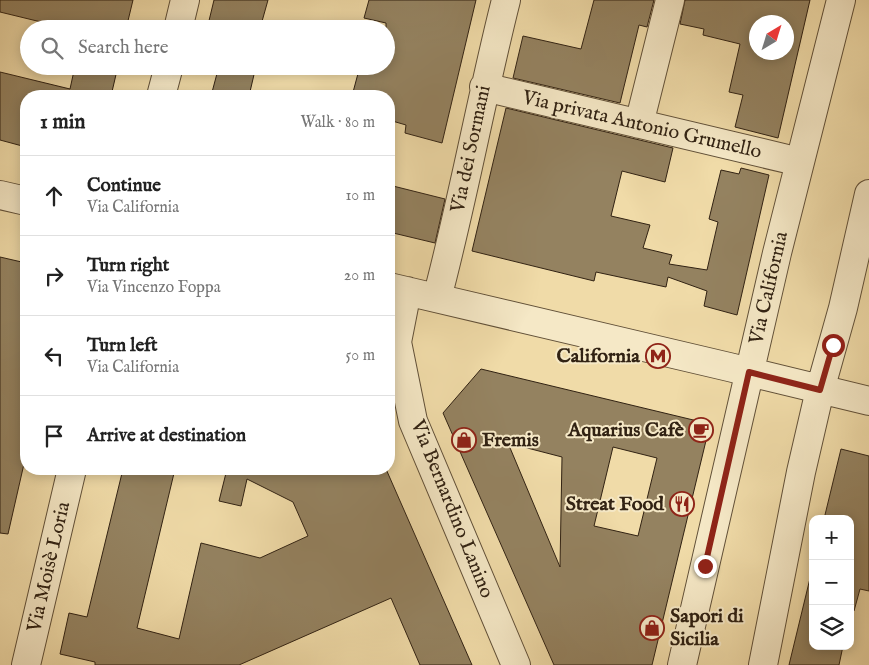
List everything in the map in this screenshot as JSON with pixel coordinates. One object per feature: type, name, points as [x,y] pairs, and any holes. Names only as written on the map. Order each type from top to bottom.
[{"type":"street","points":[[180,20],[185,0]]},
{"type":"street","name":"Via dei Sormani","points":[[437,298],[449,252],[484,87],[506,0]]},
{"type":"street","points":[[639,124],[670,0]]},
{"type":"street","name":"Via California","points":[[682,665],[749,372],[841,0]]},
{"type":"street","points":[[163,90],[167,75]]},
{"type":"street","name":"Via privata Antonio Grumello","points":[[484,87],[800,162]]},
{"type":"street","points":[[763,665],[820,390],[843,308],[869,194]]},
{"type":"street","points":[[0,195],[20,200]]},
{"type":"street","points":[[398,289],[869,401]]},
{"type":"street","name":"Via Bernardino Lanino","points":[[398,289],[397,342],[413,421],[516,665]]},
{"type":"street","name":"Via Moisè Loria","points":[[26,665],[71,475]]},
{"type":"building","points":[[0,0],[133,0],[128,20],[33,20],[0,12]]},
{"type":"building","points":[[214,0],[268,0],[262,20],[209,20]]},
{"type":"building","points":[[369,0],[476,0],[442,143],[405,133],[406,125],[395,122],[395,90],[354,90],[358,75],[395,75],[395,20],[364,18]]},
{"type":"building","points":[[594,0],[654,0],[647,27],[639,25],[620,103],[513,78],[523,36],[581,49]]},
{"type":"building","points":[[685,0],[810,0],[778,138],[735,127],[743,95],[729,92],[740,44],[703,35],[704,29],[680,24]]},
{"type":"building","points":[[0,72],[70,89],[73,75],[116,75],[112,90],[20,90],[20,145],[0,140]]},
{"type":"building","points":[[217,75],[254,75],[250,90],[213,90]]},
{"type":"building","points":[[506,108],[673,148],[665,182],[622,171],[611,216],[650,225],[643,248],[672,255],[669,264],[707,270],[718,222],[709,219],[721,170],[739,174],[741,168],[769,175],[737,315],[704,306],[707,291],[668,277],[666,287],[596,272],[594,281],[472,251]]},
{"type":"building","points":[[395,186],[445,199],[435,243],[395,233]]},
{"type":"building","points":[[0,257],[20,262],[21,475],[8,534],[0,533]]},
{"type":"building","points":[[481,369],[710,424],[652,665],[554,665],[443,413]],"holes":[[[508,443],[562,457],[560,567]],[[613,447],[657,458],[638,536],[594,526]]]},
{"type":"building","points":[[841,449],[869,456],[869,591],[860,589],[854,611],[854,515],[825,515]]},
{"type":"building","points":[[122,475],[174,475],[137,628],[179,639],[201,543],[260,558],[308,536],[293,502],[247,479],[241,506],[219,501],[226,475],[389,475],[472,665],[420,665],[391,598],[239,665],[95,665],[95,662],[60,654],[69,613],[87,617]]},
{"type":"building","points":[[809,582],[809,650],[842,650],[839,665],[789,665]]},
{"type":"place","name":"California","points":[[658,356]]},
{"type":"place","name":"Aquarius Cafè","points":[[701,430]]},
{"type":"place","name":"Fremis","points":[[464,440]]},
{"type":"place","name":"Streat Food","points":[[682,504]]},
{"type":"place","name":"Sapori di Sicilia","points":[[652,628]]},
{"type":"route","points":[[705,566],[749,372],[820,390],[833,345]]}]
